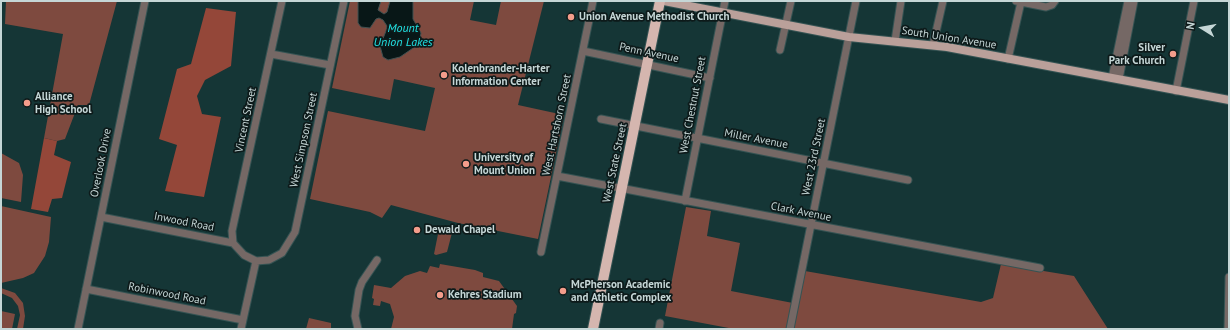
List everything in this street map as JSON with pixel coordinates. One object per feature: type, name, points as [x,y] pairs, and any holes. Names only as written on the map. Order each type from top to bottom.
[{"type":"highway","name":"West State Street","points":[[593,329],[660,1]]},
{"type":"main road","name":"South Union Avenue","points":[[664,1],[849,37],[933,45],[1229,100]]},
{"type":"street","name":"Overlook Drive","points":[[78,329],[145,1]]},
{"type":"street","name":"Vincent Street","points":[[233,242],[232,231],[282,1]]},
{"type":"street","name":"West Simpson Street","points":[[256,261],[269,260],[280,255],[294,236],[344,1]]},
{"type":"street","name":"West Hartshorn Street","points":[[541,252],[593,1]]},
{"type":"street","name":"West Chestnut Street","points":[[685,201],[725,1]]},
{"type":"street","points":[[780,50],[791,1]]},
{"type":"street","name":"West 23rd Street","points":[[790,329],[856,1]]},
{"type":"street","points":[[895,41],[900,1]]},
{"type":"street","points":[[933,45],[942,1]]},
{"type":"street","points":[[1008,59],[1018,1],[1046,6],[1054,3]]},
{"type":"street","points":[[1176,90],[1194,1]]},
{"type":"street","points":[[1116,79],[1131,2]]},
{"type":"street","name":"Penn Avenue","points":[[583,51],[710,78]]},
{"type":"street","points":[[271,54],[330,65]]},
{"type":"street","name":"Miller Avenue","points":[[601,119],[908,180]]},
{"type":"street","name":"Clark Avenue","points":[[557,176],[1040,268]]},
{"type":"street","name":"Inwood Road","points":[[101,217],[233,242]]},
{"type":"street","points":[[233,242],[244,255],[256,261],[241,329]]},
{"type":"street","points":[[358,329],[355,316],[359,290],[365,276],[377,260]]},
{"type":"street","points":[[1228,329],[1229,277]]},
{"type":"street","name":"Robinwood Road","points":[[86,289],[243,320]]},
{"type":"shaded area","points":[[6,1],[117,1],[89,105],[78,105],[65,139],[57,141],[44,138],[63,34],[5,24]]},
{"type":"shaded area","points":[[350,1],[474,1],[470,20],[496,25],[501,1],[544,1],[518,105],[564,115],[538,239],[458,223],[391,205],[382,218],[370,212],[310,199],[328,111],[425,131],[435,88],[394,79],[390,100],[332,88]]},
{"type":"shaded area","points":[[206,8],[236,12],[231,66],[205,80],[197,96],[202,114],[221,117],[204,197],[165,191],[177,145],[159,139],[177,69],[191,64]]},
{"type":"shaded area","points":[[44,138],[57,141],[54,155],[71,162],[62,198],[52,199],[48,212],[31,209]]},
{"type":"shaded area","points":[[1,153],[19,163],[23,175],[21,202],[1,198]]},
{"type":"shaded area","points":[[1,206],[51,217],[49,242],[45,256],[34,273],[23,278],[1,283]]},
{"type":"shaded area","points":[[686,207],[711,211],[707,236],[740,243],[731,291],[798,304],[805,271],[981,302],[993,298],[1001,264],[1074,276],[1108,329],[734,329],[665,316]]},
{"type":"shaded area","points":[[439,229],[449,231],[453,229],[447,252],[436,255],[434,254]]},
{"type":"shaded area","name":"Kehres Stadium","points":[[440,264],[475,270],[483,273],[483,277],[499,281],[517,306],[516,313],[514,314],[512,329],[391,329],[394,317],[390,304],[381,301],[380,306],[373,305],[374,299],[372,298],[374,285],[391,288],[405,276],[420,271],[427,273],[430,266],[439,268]]},
{"type":"shaded area","points":[[1,288],[15,293],[23,303],[25,316],[23,329],[17,329],[20,315],[18,306],[12,298],[1,293]]},
{"type":"shaded area","points":[[1,311],[15,314],[12,329],[1,329]]},
{"type":"shaded area","points":[[309,318],[331,323],[331,329],[306,329]]},
{"type":"water","name":"Mount Union Lakes","points":[[358,1],[381,1],[378,10],[384,14],[387,12],[390,1],[413,1],[413,19],[421,33],[419,44],[400,57],[388,60],[383,57],[380,46],[387,26],[383,20],[379,18],[376,19],[370,28],[361,27],[358,23]]},
{"type":"place","name":"Union Avenue Methodist Church","points":[[571,17]]},
{"type":"place","name":"Silver Park Church","points":[[1173,54]]},
{"type":"place","name":"Kolenbrander-Harter Information Center","points":[[444,75]]},
{"type":"place","name":"Alliance High School","points":[[27,103]]},
{"type":"place","name":"University of Mount Union","points":[[466,164]]},
{"type":"place","name":"Dewald Chapel","points":[[417,230]]},
{"type":"place","name":"McPherson Academic and Athletic Complex","points":[[563,291]]},
{"type":"place","name":"Kehres Stadium","points":[[440,295]]}]
